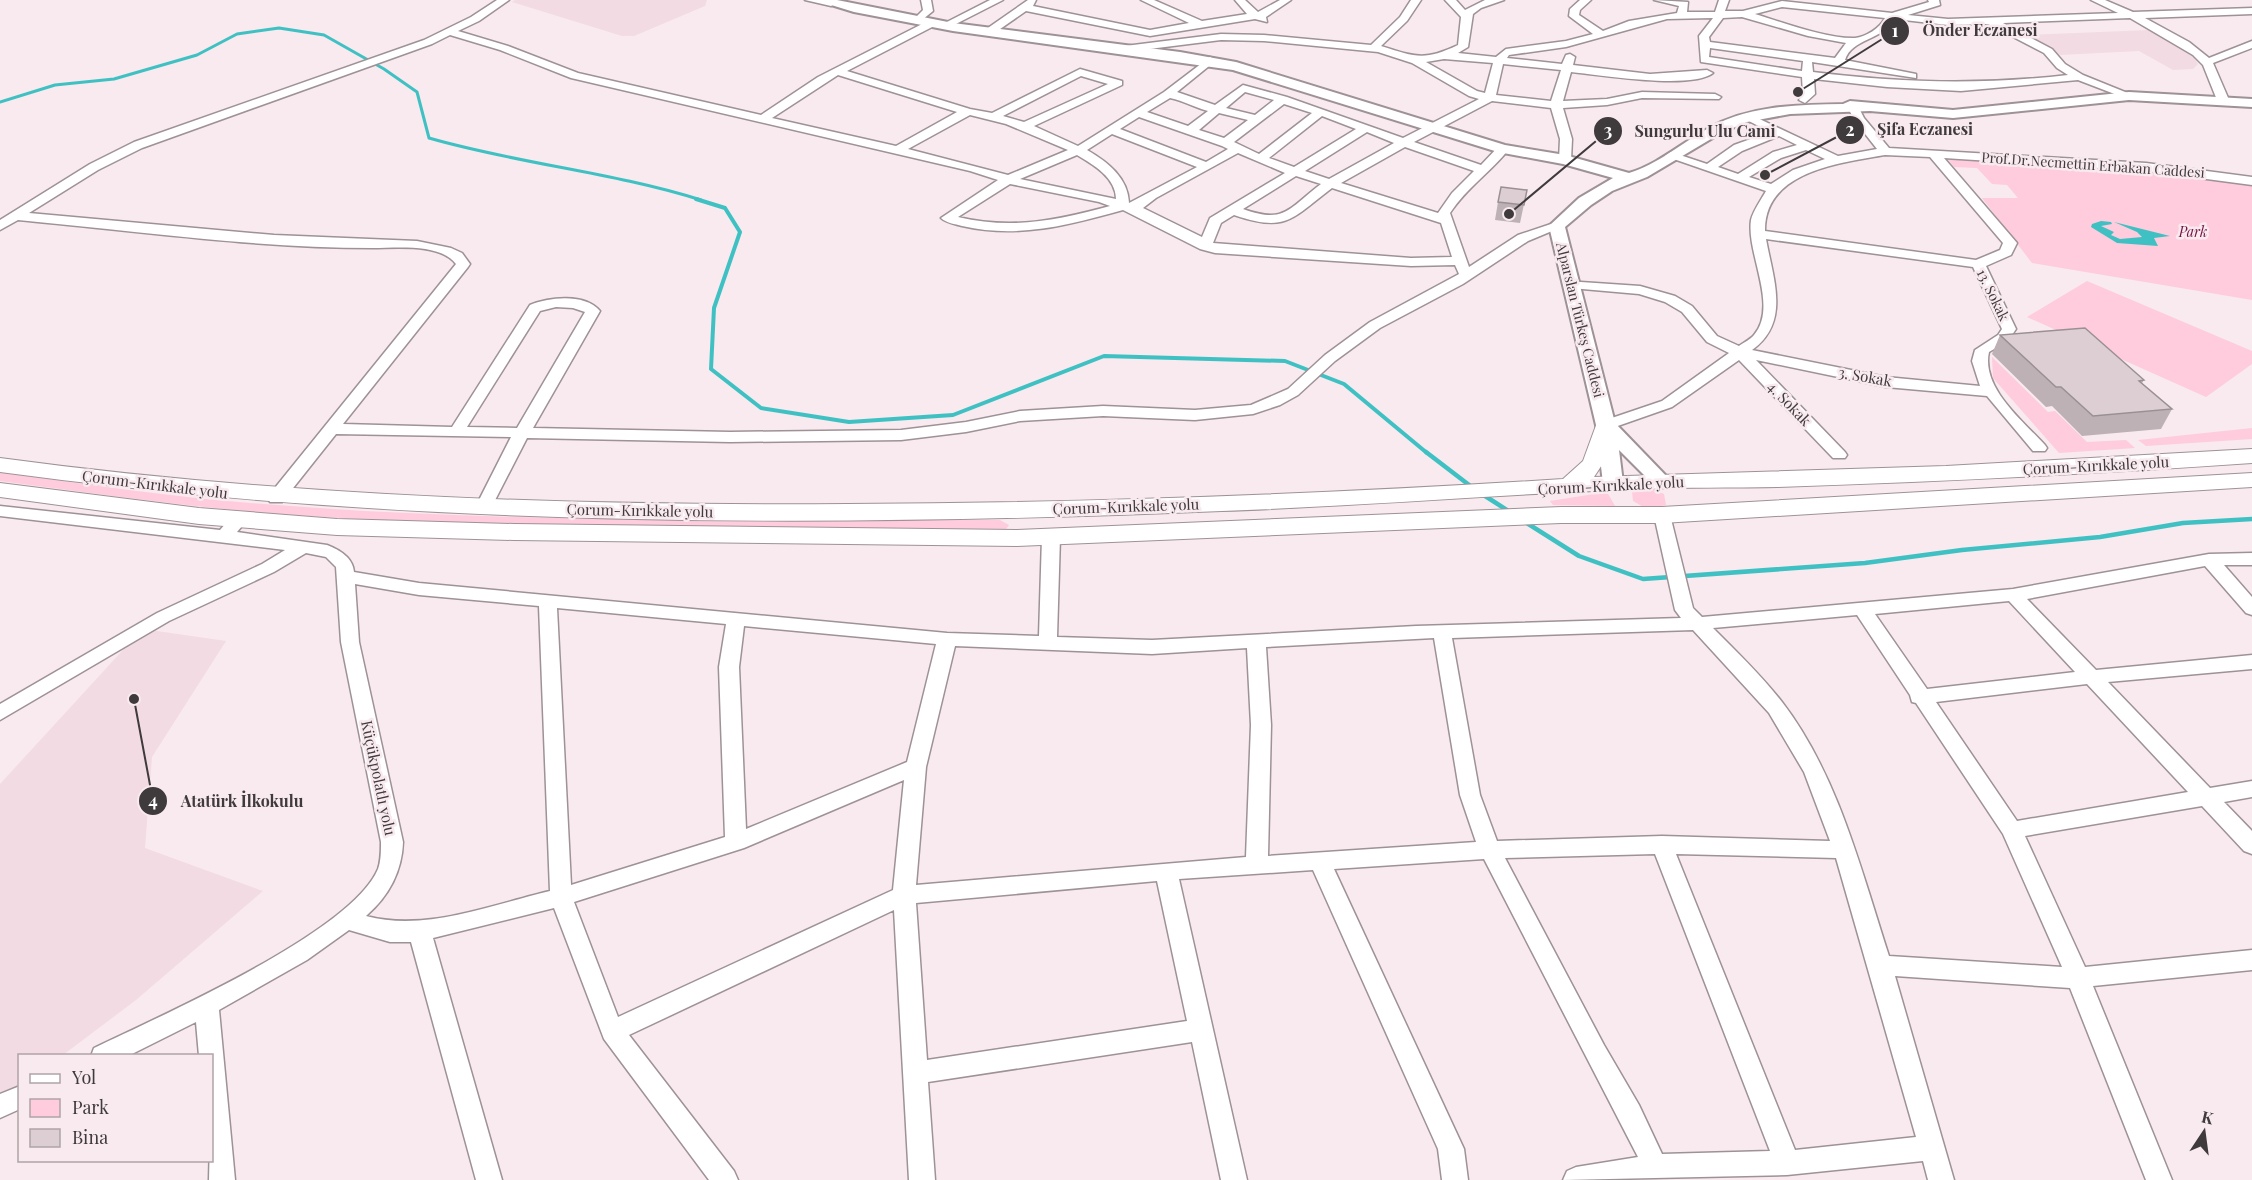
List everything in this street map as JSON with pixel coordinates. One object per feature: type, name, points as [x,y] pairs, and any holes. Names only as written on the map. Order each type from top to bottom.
[{"type":"highway","points":[[1558,488],[1590,471],[1596,461],[1606,425]]},
{"type":"highway","name":"Çorum-Kırıkkale yolu","points":[[0,465],[146,485],[276,498],[483,508],[639,512],[932,512],[1411,497],[1613,483],[1888,476],[2252,456]]},
{"type":"highway","name":"Çorum-Kırıkkale yolu","points":[[0,490],[91,502],[232,527],[1051,537],[1561,515],[1669,514],[2252,480]]},
{"type":"highway","points":[[1661,481],[1678,501],[1669,514]]},
{"type":"highway","points":[[1613,483],[1630,515]]},
{"type":"main road","points":[[826,1],[875,14],[917,21],[1210,60],[1503,149],[1628,174]]},
{"type":"main road","points":[[1738,108],[1805,104],[1975,113],[2129,96],[2252,103]]},
{"type":"main road","name":"Alparslan Türkeş Caddesi","points":[[1628,174],[1642,174],[1716,130],[1738,108]]},
{"type":"main road","name":"Alparslan Türkeş Caddesi","points":[[1613,483],[1606,425],[1557,226],[1573,210],[1628,174],[1738,108]]},
{"type":"main road","points":[[1606,425],[1661,481]]},
{"type":"street","points":[[0,226],[94,167],[138,145],[450,32],[504,0]]},
{"type":"street","points":[[810,0],[826,1]]},
{"type":"street","points":[[917,21],[928,11],[926,0]]},
{"type":"street","points":[[763,118],[797,94],[837,71],[939,24],[998,0]]},
{"type":"street","points":[[989,32],[1036,0]]},
{"type":"street","points":[[1146,0],[1199,24]]},
{"type":"street","points":[[1240,0],[1270,27],[1264,38]]},
{"type":"street","points":[[1023,7],[1150,33],[1272,11],[1286,0]]},
{"type":"street","points":[[1374,48],[1389,30],[1412,12],[1416,0]]},
{"type":"street","points":[[1450,0],[1466,16]]},
{"type":"street","points":[[1444,56],[1463,47],[1466,16],[1475,5],[1499,0]]},
{"type":"street","points":[[1586,0],[1575,9],[1574,16],[1602,35]]},
{"type":"street","points":[[1659,0],[1684,4],[1682,14]]},
{"type":"street","points":[[1724,0],[1716,23],[1704,36],[1711,93],[1836,160]]},
{"type":"street","points":[[1892,16],[1928,7],[1935,3],[1933,0]]},
{"type":"street","points":[[2096,0],[2132,14],[2189,47],[2207,62],[2223,100]]},
{"type":"street","points":[[2180,0],[2191,12]]},
{"type":"street","points":[[1232,210],[1264,221],[1278,221],[1331,183],[1490,98],[1499,60],[1506,52],[1575,42],[1602,35],[1629,24],[1682,14],[1743,14],[1782,2],[1820,4],[1892,16],[1948,22],[2252,11]]},
{"type":"street","points":[[1743,14],[1808,33],[1855,41]]},
{"type":"street","points":[[1839,62],[1842,51],[1855,41],[1881,33],[1892,16]]},
{"type":"street","points":[[1991,21],[2048,51],[2061,66],[2079,77],[2129,96]]},
{"type":"street","points":[[450,32],[504,48],[575,76],[763,118],[974,168],[1009,180],[1128,207],[1205,246],[1226,251],[1411,262],[1460,261]]},
{"type":"street","points":[[1125,49],[1221,37],[1264,38],[1307,44],[1374,48],[1416,61],[1473,94],[1490,98],[1556,105],[1607,102],[1642,94],[1738,108]]},
{"type":"street","points":[[1571,162],[1556,105],[1575,42]]},
{"type":"street","points":[[1704,44],[1839,62],[1914,76],[1948,87]]},
{"type":"street","points":[[2207,62],[2252,44]]},
{"type":"street","points":[[1416,61],[1444,56],[1650,77],[1680,77],[1707,73]]},
{"type":"street","points":[[1805,104],[1809,94],[1807,57]]},
{"type":"street","points":[[1210,60],[1168,94],[1079,150],[1009,180],[947,218],[995,228],[1026,230],[1128,207],[1207,167],[1238,148]]},
{"type":"street","points":[[1706,60],[1870,82],[1948,87],[1996,86],[2079,77]]},
{"type":"street","points":[[837,71],[1023,127],[1079,150],[1100,162],[1122,187],[1128,207]]},
{"type":"street","points":[[990,118],[1080,72],[1118,83],[1023,127]]},
{"type":"street","points":[[1226,143],[1257,119],[1293,84]]},
{"type":"street","points":[[1190,131],[1243,88],[1279,98],[1364,129],[1407,141],[1430,153],[1485,170]]},
{"type":"street","points":[[1168,94],[1187,98],[1191,104],[1257,119]]},
{"type":"street","points":[[1859,108],[1859,119],[1885,151]]},
{"type":"street","points":[[898,150],[939,125],[969,112]]},
{"type":"street","points":[[1137,113],[1226,143],[1295,172],[1446,220]]},
{"type":"street","points":[[1260,159],[1319,113]]},
{"type":"street","points":[[1205,246],[1210,237],[1212,224],[1364,129]]},
{"type":"street","points":[[1112,130],[1207,167]]},
{"type":"street","points":[[1709,168],[1738,148],[1780,132]]},
{"type":"street","points":[[1739,178],[1777,155],[1807,146]]},
{"type":"street","points":[[1466,276],[1444,213],[1453,197],[1485,170],[1503,149]]},
{"type":"street","name":"Prof.Dr.Necmettin Erbakan Caddesi","points":[[1773,189],[1786,179],[1836,160],[1885,151],[2157,168],[2252,181]]},
{"type":"street","name":"13. Sokak","points":[[1933,153],[2010,243],[2006,252],[1978,264],[2010,328],[2008,334],[1982,350],[1979,355],[1982,378],[1991,392],[2039,448]]},
{"type":"street","points":[[1606,425],[1647,413],[1667,404],[1761,337],[1770,311],[1758,234],[1758,219],[1773,189],[1671,156]]},
{"type":"street","points":[[17,216],[352,243],[434,247],[456,255],[463,264],[276,498]]},
{"type":"street","points":[[331,429],[730,437],[901,435],[1020,416],[1103,411],[1196,415],[1253,409],[1275,402],[1304,383],[1330,358],[1375,326],[1466,276],[1523,238],[1557,226]]},
{"type":"street","points":[[1758,234],[1978,264]]},
{"type":"street","points":[[1571,284],[1640,290],[1670,299],[1688,309],[1712,339],[1740,352]]},
{"type":"street","points":[[456,432],[535,308],[545,304],[589,307],[593,311],[522,434],[483,508]]},
{"type":"street","name":"3. Sokak","points":[[1740,352],[1886,382],[1991,392]]},
{"type":"street","name":"4. Sokak","points":[[1740,352],[1839,455]]},
{"type":"street","points":[[72,520],[91,502]]},
{"type":"street","name":"Küçükpolatlı yolu","points":[[0,511],[72,520],[232,527],[321,549],[340,559],[345,565],[350,642],[392,842],[392,858],[384,878],[369,898],[314,945],[107,1054]]},
{"type":"street","points":[[1669,514],[1673,556],[1690,617],[1736,662],[1776,708],[1814,771],[1844,850],[1880,965],[1941,1180]]},
{"type":"street","points":[[1048,643],[1051,537]]},
{"type":"street","points":[[0,712],[163,617],[268,568],[304,546]]},
{"type":"street","points":[[346,577],[390,586],[947,639],[1152,647],[1862,609],[2013,596],[2209,560],[2252,559]]},
{"type":"street","points":[[2209,560],[2252,609]]},
{"type":"street","points":[[2013,596],[2252,844]]},
{"type":"street","points":[[548,600],[561,897],[612,1031],[725,1180]]},
{"type":"street","points":[[1862,609],[1919,697],[2012,830],[2078,978],[2159,1180]]},
{"type":"street","points":[[736,619],[729,661],[736,842]]},
{"type":"street","points":[[1442,631],[1470,795],[1490,850],[1595,1053],[1630,1113],[1672,1171]]},
{"type":"street","points":[[922,1180],[904,895],[916,767],[947,639]]},
{"type":"street","points":[[1256,641],[1261,725],[1257,866]]},
{"type":"street","points":[[1919,697],[2091,677],[2252,662]]},
{"type":"street","points":[[346,920],[390,932],[420,932],[561,897],[736,842],[916,767]]},
{"type":"street","points":[[2012,830],[2252,789]]},
{"type":"street","points":[[612,1031],[904,895],[1166,871],[1490,850],[1662,845],[1844,850]]},
{"type":"street","points":[[1662,845],[1787,1163]]},
{"type":"street","points":[[1320,861],[1451,1149],[1455,1180]]},
{"type":"street","points":[[1166,871],[1234,1180]]},
{"type":"street","points":[[420,932],[489,1180]]},
{"type":"street","points":[[1880,965],[2078,978],[2252,960]]},
{"type":"street","points":[[206,1003],[211,1054]]},
{"type":"street","points":[[915,1073],[1201,1030]]},
{"type":"street","points":[[213,1076],[222,1180]]},
{"type":"street","points":[[0,1106],[18,1098]]},
{"type":"street","points":[[1576,1180],[1787,1163],[1931,1148]]},
{"type":"shaded area","points":[[515,0],[707,0],[705,6],[634,36],[622,36],[512,2]]},
{"type":"shaded area","points":[[2150,30],[2190,51],[2198,64],[2193,69],[2173,70],[2139,51],[2060,55],[2027,35]]},
{"type":"shaded area","points":[[150,630],[226,641],[152,757],[145,848],[263,891],[136,1000],[64,1054],[18,1054],[18,1089],[0,1098],[0,784],[133,639]]},
{"type":"green space","name":"Park","points":[[1946,157],[2147,169],[2252,183],[2252,300],[2032,263],[1982,198],[2018,198],[2007,185],[1992,184],[1977,168],[1954,167]]},
{"type":"green space","points":[[2087,281],[2252,351],[2252,364],[2206,397],[2027,317]]},
{"type":"green space","points":[[1992,357],[2048,412],[2055,411],[2087,442],[2126,440],[2135,448],[2059,453],[1993,378]]},
{"type":"green space","points":[[2252,428],[2252,439],[2146,446],[2138,440]]},
{"type":"green space","points":[[0,472],[187,497],[343,510],[625,519],[1000,520],[1009,525],[1006,529],[995,531],[644,528],[381,520],[257,512],[110,496],[0,481]]},
{"type":"green space","points":[[1647,487],[1664,494],[1666,505],[1647,509],[1633,501],[1632,491]]},
{"type":"green space","points":[[1607,492],[1615,506],[1553,505],[1550,501]]},
{"type":"water","points":[[2101,221],[2111,222],[2112,224],[2101,226],[2114,232],[2111,235],[2120,239],[2142,237],[2137,232],[2114,222],[2170,236],[2154,238],[2158,246],[2117,243],[2091,227],[2092,224]]},
{"type":"building","points":[[1501,187],[1527,190],[1524,205],[1498,202]]},
{"type":"building","points":[[2085,328],[2144,380],[2139,381],[2172,409],[2093,416],[2061,387],[2056,387],[2000,335]]},
{"type":"waterway","points":[[0,102],[55,85],[114,79],[197,55],[237,34],[279,28],[324,35],[384,69],[417,92],[429,138],[497,155],[634,182],[701,200]]},
{"type":"waterway","points":[[696,199],[725,208],[740,232],[714,308],[711,369],[761,408],[849,422],[953,415],[1104,356],[1285,361],[1344,384],[1427,453]]},
{"type":"waterway","points":[[1426,452],[1473,488]]},
{"type":"waterway","points":[[1482,494],[1510,512]]},
{"type":"waterway","points":[[1525,522],[1579,556],[1643,579],[1865,563],[1962,550],[2100,537],[2183,523],[2252,519]]},
{"type":"place","name":"Önder Eczanesi","points":[[1798,92]]},
{"type":"place","name":"Şifa Eczanesi","points":[[1765,175]]},
{"type":"place","name":"Sungurlu Ulu Cami","points":[[1509,214]]},
{"type":"place","name":"Atatürk İlkokulu","points":[[134,699]]}]
